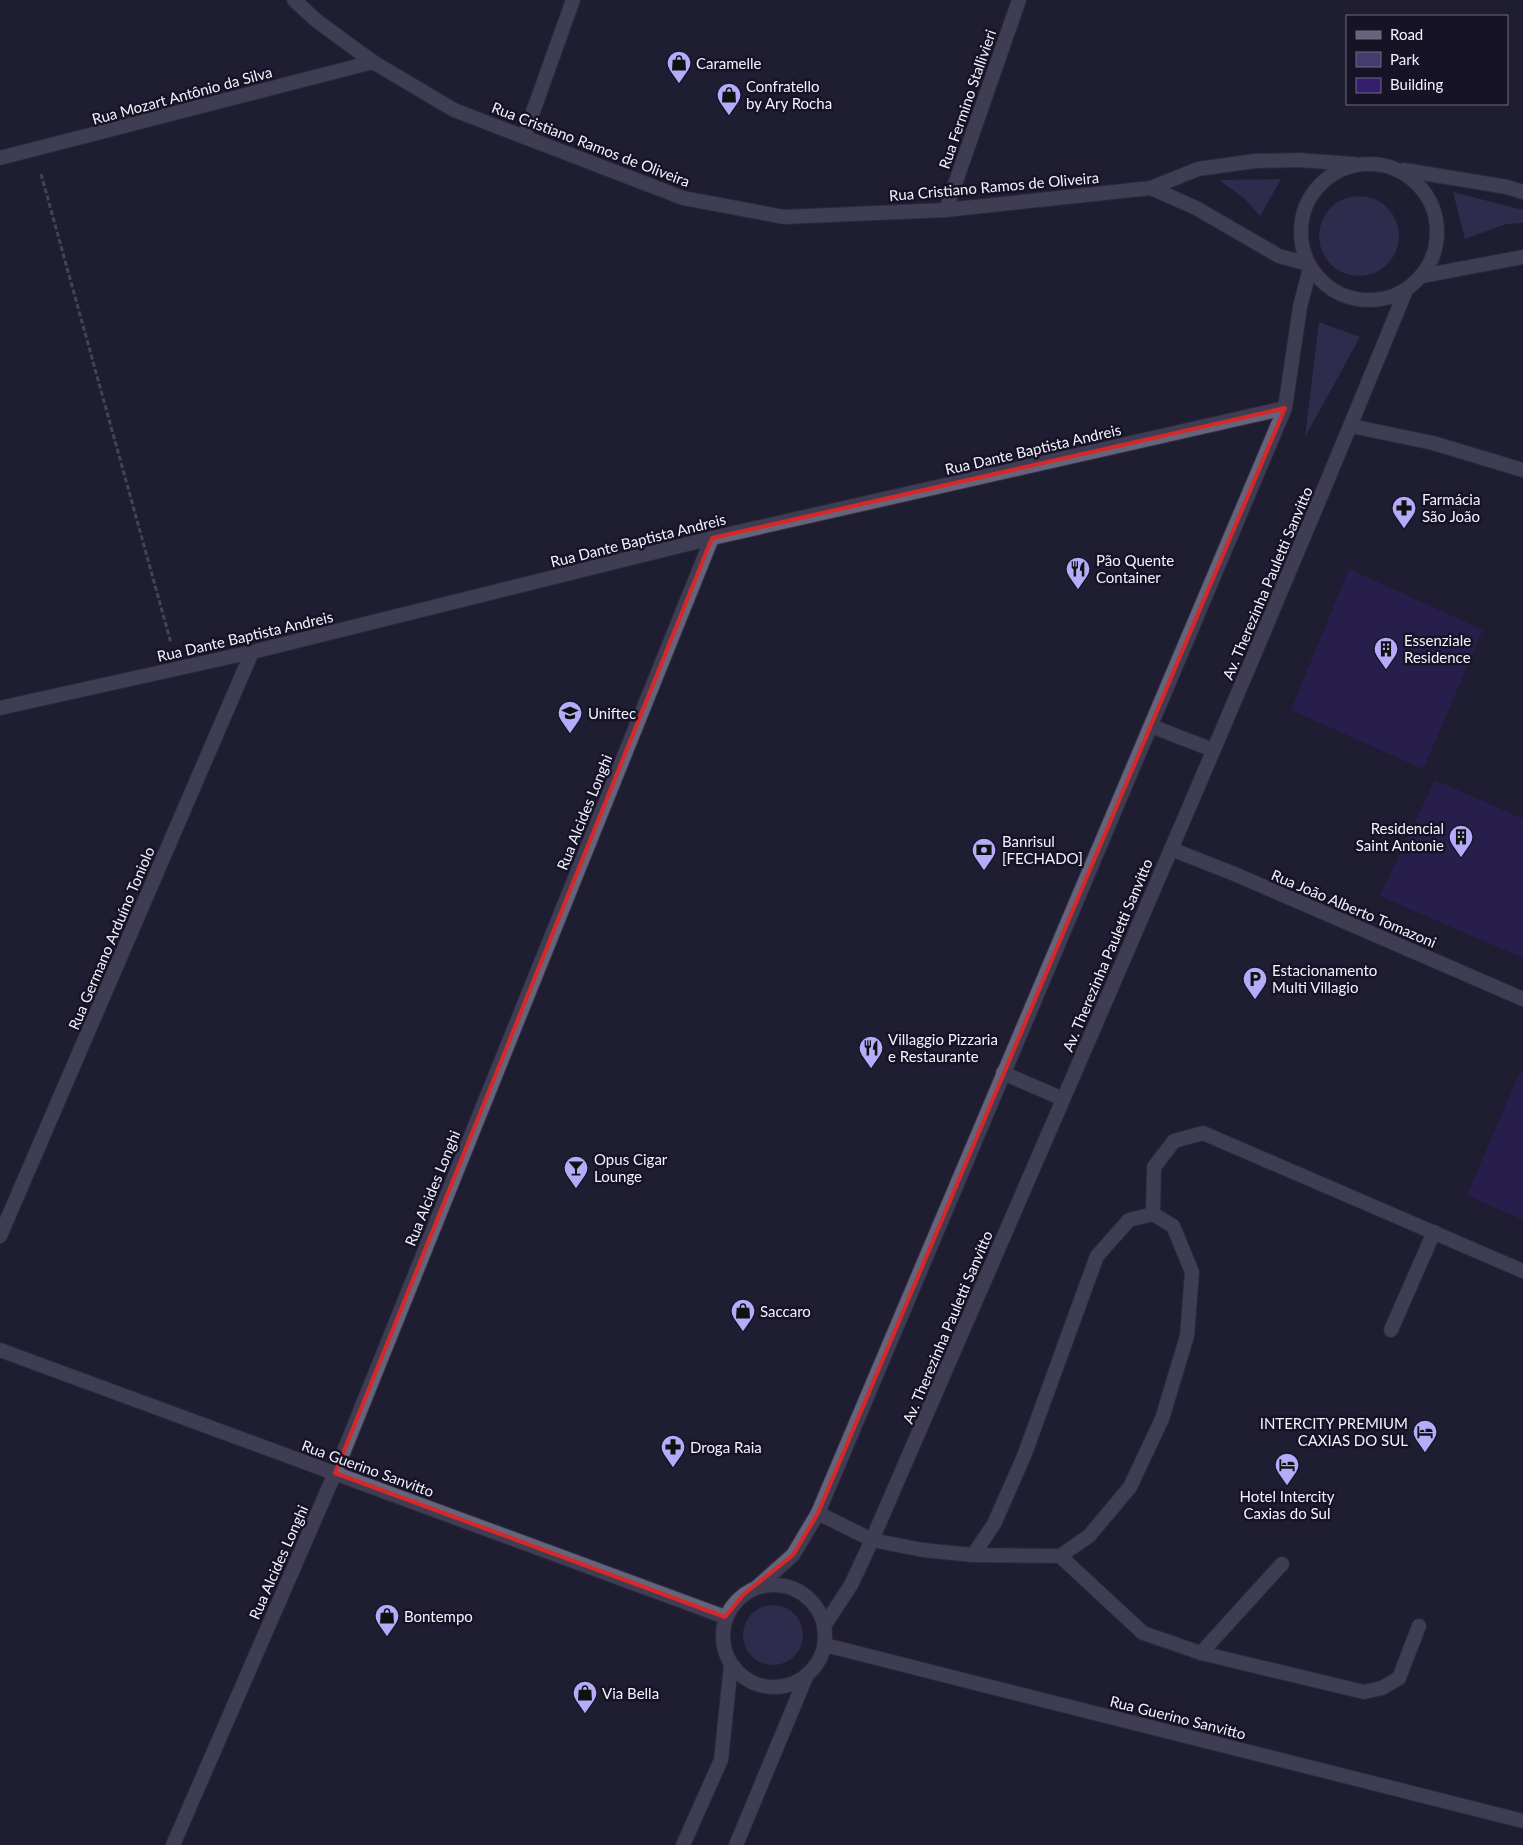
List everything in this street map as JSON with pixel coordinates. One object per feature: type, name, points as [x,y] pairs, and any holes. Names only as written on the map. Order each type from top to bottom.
[{"type":"street","name":"Rua Cristiano Ramos de Oliveira","points":[[294,0],[317,22],[373,62],[454,110],[683,198],[784,217],[946,210],[1151,188],[1198,169],[1255,160],[1299,160],[1354,164]]},
{"type":"street","points":[[524,137],[573,0]]},
{"type":"street","name":"Rua Fermino Stallivieri","points":[[946,210],[1019,0]]},
{"type":"street","name":"Rua Mozart Antônio da Silva","points":[[0,158],[373,62]]},
{"type":"street","points":[[1398,169],[1416,181],[1429,198],[1437,217],[1438,238],[1433,258],[1422,276],[1406,290],[1386,298],[1365,300],[1344,295],[1325,285],[1309,266],[1300,240],[1302,214],[1313,192],[1331,174],[1354,164],[1378,163],[1398,169],[1481,182],[1523,192]]},
{"type":"street","points":[[1151,188],[1196,208],[1279,256],[1309,266]]},
{"type":"street","points":[[1422,276],[1523,257]]},
{"type":"street","points":[[757,1587],[774,1584],[799,1592],[807,1597],[818,1609],[824,1626],[825,1645],[815,1668],[806,1677],[791,1685],[774,1688],[757,1685],[742,1677],[730,1665],[723,1650],[722,1642],[726,1617],[733,1604],[744,1594],[757,1587],[793,1555],[818,1513],[1285,408],[1300,307],[1309,266]]},
{"type":"street","name":"Av. Therezinha Pauletti Sanvitto","points":[[824,1626],[851,1585],[872,1540],[1214,750],[1351,426],[1406,290]]},
{"type":"street","name":"Rua Dante Baptista Andreis","points":[[0,708],[252,652],[712,538],[1285,408]]},
{"type":"street","points":[[1351,426],[1433,444],[1523,470]]},
{"type":"street","name":"Rua Alcides Longhi","points":[[173,1845],[335,1473],[712,538]]},
{"type":"street","name":"Rua Germano Arduíno Toniolo","points":[[0,1236],[252,652]]},
{"type":"street","points":[[1151,726],[1214,750]]},
{"type":"street","name":"Rua João Alberto Tomazoni","points":[[1171,848],[1523,999]]},
{"type":"street","points":[[1004,1073],[1062,1099]]},
{"type":"street","points":[[1154,1214],[1154,1167],[1174,1141],[1203,1133],[1523,1271]]},
{"type":"street","points":[[818,1513],[872,1540],[923,1550],[973,1555],[1060,1556],[1088,1536],[1130,1487],[1162,1419],[1187,1336],[1192,1272],[1173,1226],[1154,1214],[1130,1220],[1097,1256],[1024,1456],[994,1524],[973,1555]]},
{"type":"street","points":[[1391,1330],[1434,1232]]},
{"type":"street","name":"Rua Guerino Sanvitto","points":[[0,1350],[726,1617]]},
{"type":"street","points":[[1060,1556],[1143,1633],[1201,1653],[1364,1692],[1382,1688],[1399,1678],[1419,1626]]},
{"type":"street","points":[[1201,1653],[1282,1564]]},
{"type":"street","name":"Rua Guerino Sanvitto","points":[[825,1645],[1523,1821]]},
{"type":"street","points":[[683,1845],[721,1760],[730,1665]]},
{"type":"street","points":[[736,1845],[806,1677]]},
{"type":"path","points":[[34,150],[178,668]]},
{"type":"highlighted area","points":[[1285,408],[818,1513],[793,1555],[744,1594],[725,1617],[335,1473],[712,538]]},
{"type":"green space","points":[[1281,179],[1260,216],[1244,198],[1219,180]]},
{"type":"green space","points":[[1453,192],[1523,210],[1523,223],[1506,224],[1465,239]]},
{"type":"green space","points":[[1359,196],[1374,199],[1387,208],[1396,221],[1399,236],[1396,251],[1387,264],[1374,273],[1359,276],[1344,273],[1331,264],[1322,251],[1319,236],[1322,221],[1331,208],[1344,199]]},
{"type":"green space","points":[[1319,322],[1360,337],[1305,437]]},
{"type":"green space","points":[[773,1605],[789,1610],[794,1614],[798,1619],[803,1635],[798,1651],[794,1656],[789,1660],[773,1665],[757,1660],[752,1656],[748,1651],[743,1635],[748,1619],[752,1614],[757,1610]]},
{"type":"building","name":"Essenziale Residence","points":[[1349,569],[1483,630],[1423,769],[1291,710]]},
{"type":"building","name":"Residencial Saint Antonie","points":[[1435,780],[1523,819],[1523,958],[1380,896]]},
{"type":"building","points":[[1520,1072],[1523,1073],[1523,1220],[1467,1195]]},
{"type":"place","name":"Caramelle","points":[[679,84]]},
{"type":"place","name":"Confratello by Ary Rocha","points":[[729,116]]},
{"type":"place","name":"Farmácia São João","points":[[1404,529]]},
{"type":"place","name":"Pão Quente Container","points":[[1078,590]]},
{"type":"place","name":"Essenziale Residence","points":[[1386,670]]},
{"type":"place","name":"Uniftec","points":[[570,734]]},
{"type":"place","name":"Residencial Saint Antonie","points":[[1461,858]]},
{"type":"place","name":"Banrisul [FECHADO]","points":[[984,871]]},
{"type":"place","name":"Estacionamento Multi Villagio","points":[[1255,1000]]},
{"type":"place","name":"Villaggio Pizzaria e Restaurante","points":[[871,1069]]},
{"type":"place","name":"Opus Cigar Lounge","points":[[576,1189]]},
{"type":"place","name":"Saccaro","points":[[743,1332]]},
{"type":"place","name":"INTERCITY PREMIUM CAXIAS DO SUL","points":[[1425,1453]]},
{"type":"place","name":"Droga Raia","points":[[673,1468]]},
{"type":"place","name":"Hotel Intercity Caxias do Sul","points":[[1287,1486]]},
{"type":"place","name":"Bontempo","points":[[387,1637]]},
{"type":"place","name":"Via Bella","points":[[585,1714]]}]
